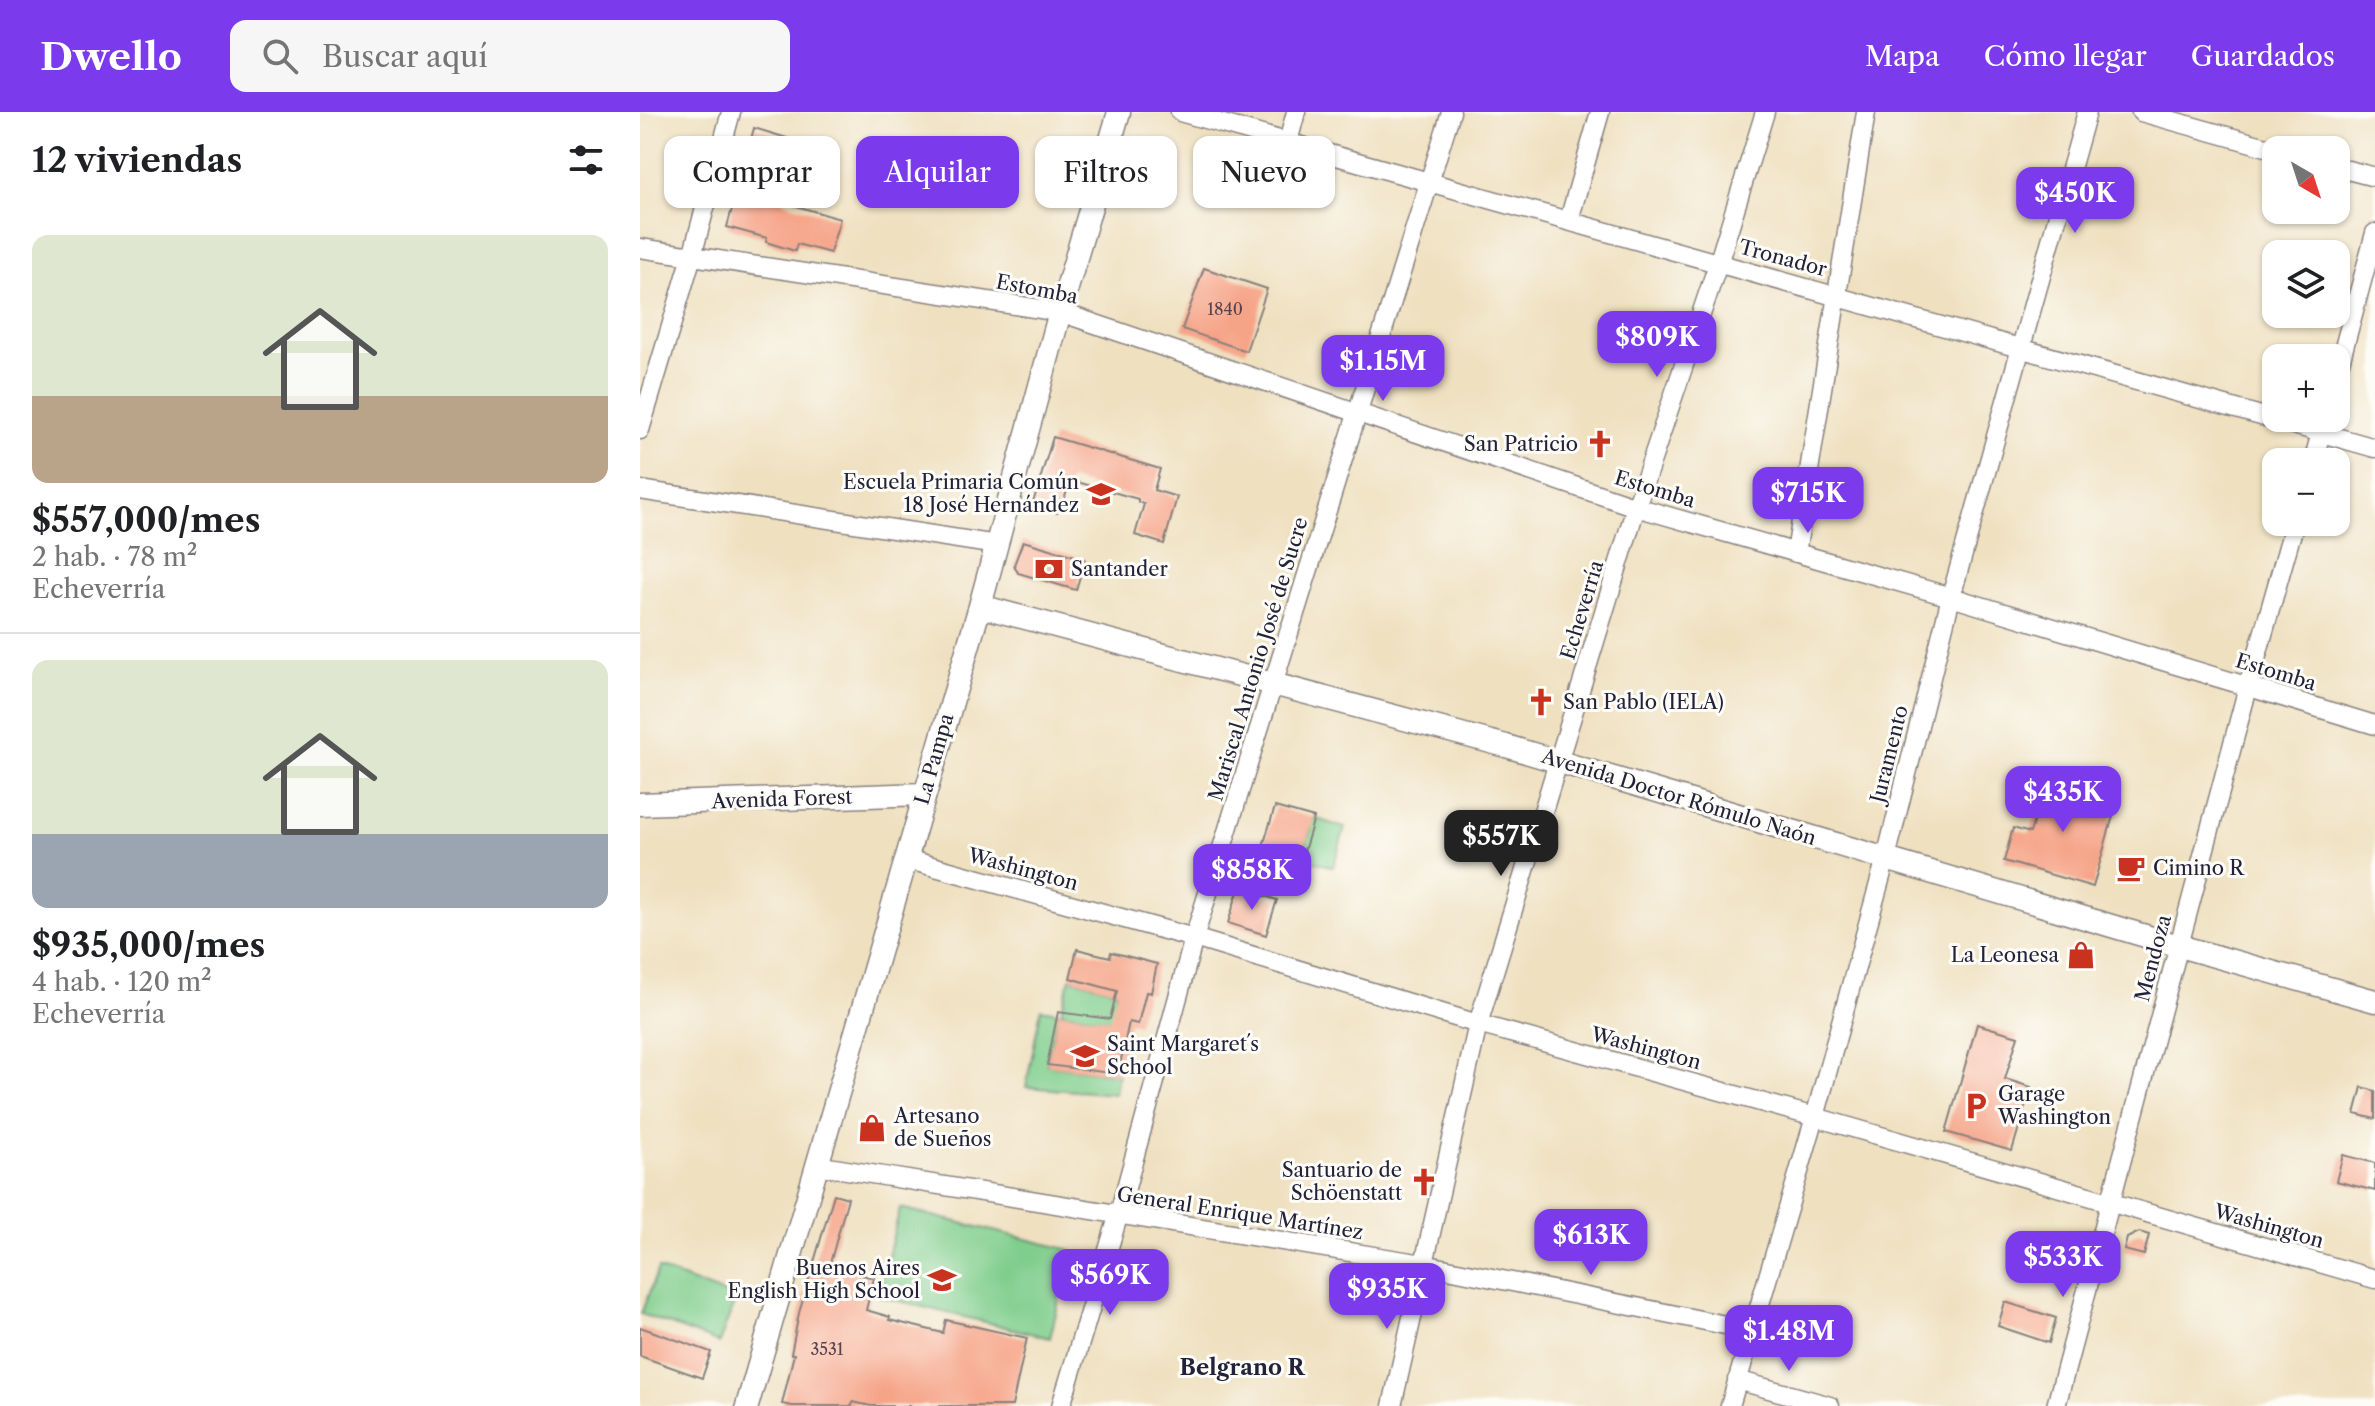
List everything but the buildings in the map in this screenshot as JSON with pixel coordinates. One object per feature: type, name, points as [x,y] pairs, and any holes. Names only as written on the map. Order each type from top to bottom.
[{"type":"street","points":[[640,430],[731,112]]},
{"type":"street","name":"La Pampa","points":[[747,1406],[980,606],[1060,312],[1119,112]]},
{"type":"street","name":"Tronador","points":[[1180,112],[1266,136]]},
{"type":"street","points":[[1290,136],[1296,112]]},
{"type":"street","name":"Mariscal Antonio José de Sucre","points":[[1061,1406],[1118,1217],[1194,938],[1451,112]]},
{"type":"street","points":[[1569,220],[1600,112]]},
{"type":"street","name":"Echeverría","points":[[1392,1406],[1478,1024],[1636,507],[1718,264],[1765,112]]},
{"type":"street","points":[[1796,553],[1866,112]]},
{"type":"street","name":"Juramento","points":[[1730,1406],[1815,1117],[1886,858],[1951,597],[2087,112]]},
{"type":"street","points":[[2141,112],[2262,146]]},
{"type":"street","name":"Tronador","points":[[1335,155],[1718,264],[2262,409]]},
{"type":"street","points":[[2350,171],[2375,177]]},
{"type":"street","points":[[2345,344],[2375,233]]},
{"type":"street","name":"Estomba","points":[[640,248],[1060,312],[1636,507],[1951,597],[2375,725]]},
{"type":"street","name":"Tronador","points":[[2339,432],[2375,448]]},
{"type":"street","points":[[640,490],[997,545]]},
{"type":"street","name":"Mendoza","points":[[2056,1406],[2291,536]]},
{"type":"street","name":"Avenida Doctor Rómulo Naón","points":[[980,606],[1559,761],[2179,946],[2375,1001]]},
{"type":"street","name":"Avenida Forest","points":[[640,804],[924,794]]},
{"type":"street","name":"Washington","points":[[906,859],[1194,938],[1478,1024],[1815,1117],[2375,1279]]},
{"type":"street","name":"General Enrique Martínez","points":[[816,1165],[1118,1217],[1423,1264],[1750,1330]]},
{"type":"street","points":[[1737,1380],[1830,1406]]},
{"type":"green space","points":[[1314,818],[1345,828],[1333,867],[1302,858]]},
{"type":"green space","points":[[1070,978],[1117,991],[1113,1020],[1061,1012]]},
{"type":"green space","points":[[1041,1009],[1058,1012],[1047,1065],[1118,1074],[1115,1094],[1026,1087]]},
{"type":"green space","points":[[900,1208],[1071,1250],[1050,1338],[878,1296]]},
{"type":"green space","points":[[658,1269],[736,1298],[719,1343],[641,1314]]},
{"type":"place","name":"San Patricio","points":[[1600,444]]},
{"type":"place","name":"Escuela Primaria Común 18 José Hernández","points":[[1101,494]]},
{"type":"place","name":"Santander","points":[[1049,569]]},
{"type":"place","name":"San Pablo (IELA)","points":[[1541,702]]},
{"type":"place","name":"Cimino R","points":[[2131,868]]},
{"type":"place","name":"La Leonesa","points":[[2081,955]]},
{"type":"place","name":"Saint Margaret´s School","points":[[1085,1056]]},
{"type":"place","name":"Garage Washington","points":[[1976,1106]]},
{"type":"place","name":"Artesano de Sueños","points":[[872,1128]]},
{"type":"place","name":"Santuario de Schöenstatt","points":[[1424,1182]]},
{"type":"place","name":"Buenos Aires English High School","points":[[942,1280]]},
{"type":"district","name":"Belgrano R","points":[[1242,1367]]}]
